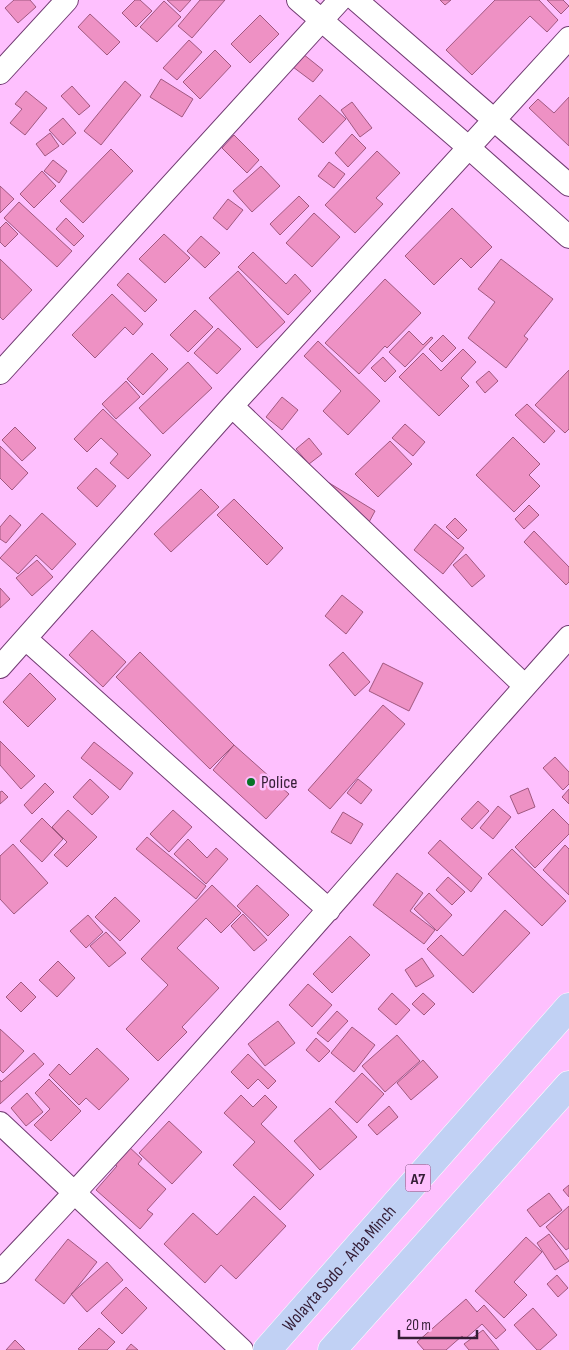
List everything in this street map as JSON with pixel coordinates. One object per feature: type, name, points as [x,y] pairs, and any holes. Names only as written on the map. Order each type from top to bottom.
[{"type":"highway","name":"Wolayta Sodo - Arba Minch","points":[[267,1350],[569,1007]]},
{"type":"highway","points":[[332,1350],[569,1085]]},
{"type":"street","points":[[0,73],[67,0]]},
{"type":"street","points":[[298,0],[569,237]]},
{"type":"street","points":[[0,372],[340,0]]},
{"type":"street","points":[[356,0],[569,185]]},
{"type":"street","points":[[0,668],[232,406],[569,38]]},
{"type":"street","points":[[232,406],[526,686]]},
{"type":"street","points":[[0,1272],[75,1194],[329,910],[569,637]]},
{"type":"street","points":[[26,639],[329,910]]},
{"type":"street","points":[[0,1123],[242,1350]]},
{"type":"building","points":[[14,0],[30,0],[36,7],[18,23],[5,8]]},
{"type":"building","points":[[135,0],[140,0],[152,11],[136,27],[122,13]]},
{"type":"building","points":[[167,0],[191,0],[180,12]]},
{"type":"building","points":[[200,0],[225,0],[192,38],[178,26]]},
{"type":"building","points":[[440,0],[451,0],[445,5]]},
{"type":"building","points":[[495,0],[539,0],[558,20],[547,32],[530,16],[472,75],[446,50]]},
{"type":"building","points":[[547,0],[563,0],[569,6],[561,14]]},
{"type":"building","points":[[164,1],[181,17],[157,42],[140,27]]},
{"type":"building","points":[[90,14],[120,42],[107,55],[78,27]]},
{"type":"building","points":[[260,15],[279,34],[250,63],[231,44]]},
{"type":"building","points":[[189,40],[202,52],[177,80],[163,68]]},
{"type":"building","points":[[215,50],[231,66],[200,99],[183,82]]},
{"type":"building","points":[[303,54],[323,70],[313,82],[293,67]]},
{"type":"building","points":[[161,79],[193,99],[182,117],[150,97]]},
{"type":"building","points":[[125,81],[141,95],[101,145],[84,131]]},
{"type":"building","points":[[72,86],[90,106],[79,115],[61,96]]},
{"type":"building","points":[[26,91],[47,108],[25,135],[10,123],[22,109],[15,104]]},
{"type":"building","points":[[320,95],[346,119],[323,143],[298,119]]},
{"type":"building","points":[[569,97],[569,146],[529,108],[538,99],[554,113]]},
{"type":"building","points":[[352,102],[372,128],[360,137],[341,110]]},
{"type":"building","points":[[63,118],[76,133],[63,145],[49,130]]},
{"type":"building","points":[[50,133],[59,146],[45,156],[36,144]]},
{"type":"building","points":[[352,134],[366,148],[348,167],[335,153]]},
{"type":"building","points":[[234,135],[259,160],[247,173],[222,148]]},
{"type":"building","points":[[111,149],[133,171],[83,223],[60,201]]},
{"type":"building","points":[[377,151],[400,173],[376,198],[383,204],[355,233],[325,205]]},
{"type":"building","points":[[53,160],[67,171],[59,183],[44,171]]},
{"type":"building","points":[[329,162],[345,174],[334,188],[318,176]]},
{"type":"building","points":[[261,166],[280,186],[252,212],[233,191]]},
{"type":"building","points":[[42,171],[56,186],[34,208],[20,194]]},
{"type":"building","points":[[0,186],[14,199],[0,213]]},
{"type":"building","points":[[299,196],[309,206],[280,235],[270,224]]},
{"type":"building","points":[[228,199],[243,210],[227,230],[213,218]]},
{"type":"building","points":[[19,202],[72,251],[57,267],[4,218]]},
{"type":"building","points":[[452,208],[492,247],[471,268],[461,258],[434,285],[405,256]]},
{"type":"building","points":[[314,213],[340,237],[312,267],[286,243]]},
{"type":"building","points":[[66,218],[84,236],[74,246],[56,229]]},
{"type":"building","points":[[6,222],[18,234],[5,247],[0,242],[0,228]]},
{"type":"building","points":[[164,234],[190,258],[165,283],[139,259]]},
{"type":"building","points":[[201,236],[220,253],[205,268],[187,251]]},
{"type":"building","points":[[253,252],[286,284],[295,274],[311,291],[288,315],[238,267]]},
{"type":"building","points":[[0,259],[32,290],[3,320],[0,317]]},
{"type":"building","points":[[501,259],[553,299],[524,336],[528,339],[506,368],[468,338],[495,302],[478,289]]},
{"type":"building","points":[[238,271],[285,322],[257,348],[209,298]]},
{"type":"building","points":[[128,273],[157,300],[145,312],[117,285]]},
{"type":"building","points":[[385,279],[421,313],[387,348],[385,346],[359,374],[325,343]]},
{"type":"building","points":[[112,294],[143,324],[133,335],[125,327],[95,358],[72,335]]},
{"type":"building","points":[[195,310],[213,327],[188,352],[170,335]]},
{"type":"building","points":[[218,328],[241,349],[217,374],[194,353]]},
{"type":"building","points":[[409,331],[423,345],[431,337],[433,338],[405,367],[389,352]]},
{"type":"building","points":[[443,335],[456,348],[442,362],[429,349]]},
{"type":"building","points":[[318,341],[380,401],[348,435],[323,411],[341,391],[304,356]]},
{"type":"building","points":[[463,349],[476,362],[461,378],[469,386],[439,416],[399,377],[423,353],[441,371]]},
{"type":"building","points":[[152,353],[168,369],[143,395],[127,379]]},
{"type":"building","points":[[383,357],[396,371],[385,382],[371,368]]},
{"type":"building","points":[[188,362],[212,388],[163,434],[139,408]]},
{"type":"building","points":[[569,370],[569,429],[565,433],[535,405]]},
{"type":"building","points":[[489,371],[498,381],[485,393],[476,382]]},
{"type":"building","points":[[126,381],[140,397],[116,419],[102,404]]},
{"type":"building","points":[[282,397],[298,410],[282,430],[266,417]]},
{"type":"building","points":[[527,404],[555,431],[544,443],[515,415]]},
{"type":"building","points":[[103,409],[151,455],[128,479],[110,463],[118,454],[101,438],[87,452],[74,439]]},
{"type":"building","points":[[405,424],[425,442],[413,456],[392,438]]},
{"type":"building","points":[[15,427],[36,448],[22,461],[2,440]]},
{"type":"building","points":[[513,437],[540,464],[529,475],[540,486],[514,512],[476,475]]},
{"type":"building","points":[[309,438],[322,454],[309,464],[296,449]]},
{"type":"building","points":[[390,441],[412,464],[378,497],[355,474]]},
{"type":"building","points":[[0,446],[28,473],[12,490],[0,478]]},
{"type":"building","points":[[96,468],[116,486],[97,507],[77,488]]},
{"type":"building","points":[[326,481],[375,511],[368,524]]},
{"type":"building","points":[[201,489],[219,507],[171,552],[154,534]]},
{"type":"building","points":[[234,499],[283,548],[267,565],[217,515]]},
{"type":"building","points":[[529,505],[539,515],[524,529],[515,519]]},
{"type":"building","points":[[42,513],[76,544],[52,570],[36,555],[18,574],[0,558]]},
{"type":"building","points":[[10,515],[21,525],[6,543],[0,539],[0,527]]},
{"type":"building","points":[[455,518],[467,530],[458,539],[446,527]]},
{"type":"building","points":[[435,524],[464,548],[443,574],[414,550]]},
{"type":"building","points":[[534,531],[569,567],[569,582],[566,585],[524,542]]},
{"type":"building","points":[[466,554],[485,576],[472,587],[453,565]]},
{"type":"building","points":[[37,560],[53,577],[32,596],[16,578]]},
{"type":"building","points":[[0,588],[10,599],[0,608]]},
{"type":"building","points":[[342,595],[363,612],[346,634],[325,616]]},
{"type":"building","points":[[92,630],[126,662],[103,687],[69,655]]},
{"type":"building","points":[[140,652],[234,745],[210,769],[116,677]]},
{"type":"building","points":[[343,652],[370,682],[355,696],[329,665]]},
{"type":"building","points":[[383,663],[423,683],[409,711],[369,691]]},
{"type":"building","points":[[30,673],[56,699],[28,727],[3,702]]},
{"type":"building","points":[[383,705],[405,724],[330,809],[308,790]]},
{"type":"building","points":[[0,741],[35,776],[21,789],[0,765]]},
{"type":"building","points":[[94,742],[133,773],[120,790],[81,758]]},
{"type":"building","name":"Police","points":[[234,745],[289,794],[266,819],[213,770]]},
{"type":"building","points":[[555,757],[569,772],[569,784],[563,790],[543,768]]},
{"type":"building","points":[[90,779],[109,797],[92,815],[73,797]]},
{"type":"building","points":[[358,779],[372,790],[361,804],[347,793]]},
{"type":"building","points":[[45,783],[54,792],[32,814],[24,805]]},
{"type":"building","points":[[528,788],[535,807],[518,814],[510,796]]},
{"type":"building","points":[[569,789],[569,804],[562,797]]},
{"type":"building","points":[[2,791],[8,797],[0,804],[0,792]]},
{"type":"building","points":[[478,801],[489,811],[472,829],[461,819]]},
{"type":"building","points":[[498,806],[511,817],[493,839],[480,828]]},
{"type":"building","points":[[553,809],[569,825],[569,834],[535,868],[515,847]]},
{"type":"building","points":[[68,810],[97,837],[67,867],[54,855],[67,842],[52,827]]},
{"type":"building","points":[[173,810],[192,827],[169,852],[150,834]]},
{"type":"building","points":[[343,812],[363,824],[351,844],[331,832]]},
{"type":"building","points":[[42,818],[63,839],[42,862],[20,841]]},
{"type":"building","points":[[147,837],[206,886],[196,899],[136,849]]},
{"type":"building","points":[[188,839],[207,858],[216,848],[228,859],[206,884],[174,854]]},
{"type":"building","points":[[440,840],[482,878],[471,892],[428,853]]},
{"type":"building","points":[[13,844],[48,883],[14,914],[0,899],[0,856]]},
{"type":"building","points":[[565,845],[569,849],[569,895],[543,870]]},
{"type":"building","points":[[512,849],[566,901],[542,926],[488,874]]},
{"type":"building","points":[[397,873],[423,893],[410,911],[435,930],[424,944],[373,905]]},
{"type":"building","points":[[448,877],[465,892],[452,905],[436,890]]},
{"type":"building","points":[[212,885],[241,913],[221,933],[206,918],[177,948],[219,988],[182,1027],[187,1032],[158,1061],[126,1029],[168,985],[141,959]]},
{"type":"building","points":[[257,885],[289,915],[268,936],[237,906]]},
{"type":"building","points":[[429,893],[452,915],[437,931],[414,909]]},
{"type":"building","points":[[115,897],[140,921],[120,941],[95,917]]},
{"type":"building","points":[[505,910],[530,933],[473,993],[427,949],[441,935],[463,956]]},
{"type":"building","points":[[243,914],[267,940],[254,951],[231,926]]},
{"type":"building","points":[[88,915],[103,932],[86,948],[70,931]]},
{"type":"building","points":[[106,932],[126,953],[109,967],[90,946]]},
{"type":"building","points":[[350,936],[370,955],[332,993],[313,974]]},
{"type":"building","points":[[422,958],[434,976],[416,987],[405,970]]},
{"type":"building","points":[[58,961],[75,978],[57,997],[39,980]]},
{"type":"building","points":[[21,982],[36,997],[21,1012],[6,997]]},
{"type":"building","points":[[308,984],[332,1005],[312,1027],[289,1005]]},
{"type":"building","points":[[392,993],[410,1010],[396,1025],[378,1009]]},
{"type":"building","points":[[423,993],[435,1004],[424,1015],[412,1004]]},
{"type":"building","points":[[337,1011],[348,1021],[328,1042],[317,1033]]},
{"type":"building","points":[[278,1021],[295,1043],[265,1066],[248,1044]]},
{"type":"building","points":[[352,1027],[375,1045],[354,1072],[331,1053]]},
{"type":"building","points":[[0,1029],[24,1051],[3,1073],[0,1070]]},
{"type":"building","points":[[397,1035],[420,1061],[385,1092],[362,1066]]},
{"type":"building","points":[[316,1038],[330,1051],[319,1062],[306,1050]]},
{"type":"building","points":[[97,1048],[129,1079],[99,1110],[86,1098],[79,1105],[49,1075],[59,1064],[70,1075]]},
{"type":"building","points":[[34,1053],[44,1064],[0,1104],[0,1080],[1,1082]]},
{"type":"building","points":[[248,1054],[276,1081],[268,1089],[258,1079],[248,1089],[231,1072]]},
{"type":"building","points":[[423,1060],[438,1077],[411,1100],[397,1083]]},
{"type":"building","points":[[362,1073],[384,1094],[357,1123],[335,1102]]},
{"type":"building","points":[[49,1079],[81,1111],[51,1141],[34,1125],[50,1109],[35,1093]]},
{"type":"building","points":[[27,1093],[43,1112],[26,1126],[11,1108]]},
{"type":"building","points":[[241,1095],[253,1107],[265,1095],[277,1107],[261,1124],[314,1175],[280,1210],[233,1165],[255,1142],[224,1113]]},
{"type":"building","points":[[389,1106],[398,1117],[377,1135],[368,1125]]},
{"type":"building","points":[[330,1108],[357,1137],[320,1170],[294,1141]]},
{"type":"building","points":[[169,1121],[202,1152],[172,1184],[139,1153]]},
{"type":"building","points":[[127,1145],[142,1159],[138,1164],[166,1189],[147,1210],[153,1214],[140,1229],[96,1190],[117,1166],[112,1162]]},
{"type":"building","points":[[569,1185],[569,1197],[563,1190]]},
{"type":"building","points":[[549,1193],[562,1210],[540,1227],[527,1210]]},
{"type":"building","points":[[254,1196],[286,1226],[236,1279],[221,1265],[205,1283],[164,1244],[193,1213],[217,1235]]},
{"type":"building","points":[[569,1206],[569,1248],[566,1250],[546,1227]]},
{"type":"building","points":[[549,1234],[569,1261],[555,1270],[537,1243]]},
{"type":"building","points":[[526,1237],[542,1252],[514,1282],[527,1295],[504,1318],[475,1291]]},
{"type":"building","points":[[68,1239],[97,1262],[64,1304],[35,1280]]},
{"type":"building","points":[[107,1262],[123,1280],[87,1312],[71,1294]]},
{"type":"building","points":[[557,1275],[568,1288],[558,1297],[547,1284]]},
{"type":"building","points":[[126,1287],[147,1308],[122,1334],[101,1313]]},
{"type":"building","points":[[466,1299],[477,1312],[484,1305],[506,1330],[496,1339],[482,1324],[465,1339],[462,1336],[446,1350],[424,1350],[417,1342]]},
{"type":"building","points":[[533,1308],[557,1335],[540,1350],[537,1350],[514,1325]]},
{"type":"building","points":[[99,1328],[115,1342],[107,1350],[78,1349]]},
{"type":"building","points":[[483,1330],[499,1350],[469,1350],[464,1344]]},
{"type":"building","points":[[15,1340],[25,1350],[6,1350]]},
{"type":"building","points":[[131,1344],[138,1350],[126,1350]]},
{"type":"place","name":"Police","points":[[251,782]]}]
